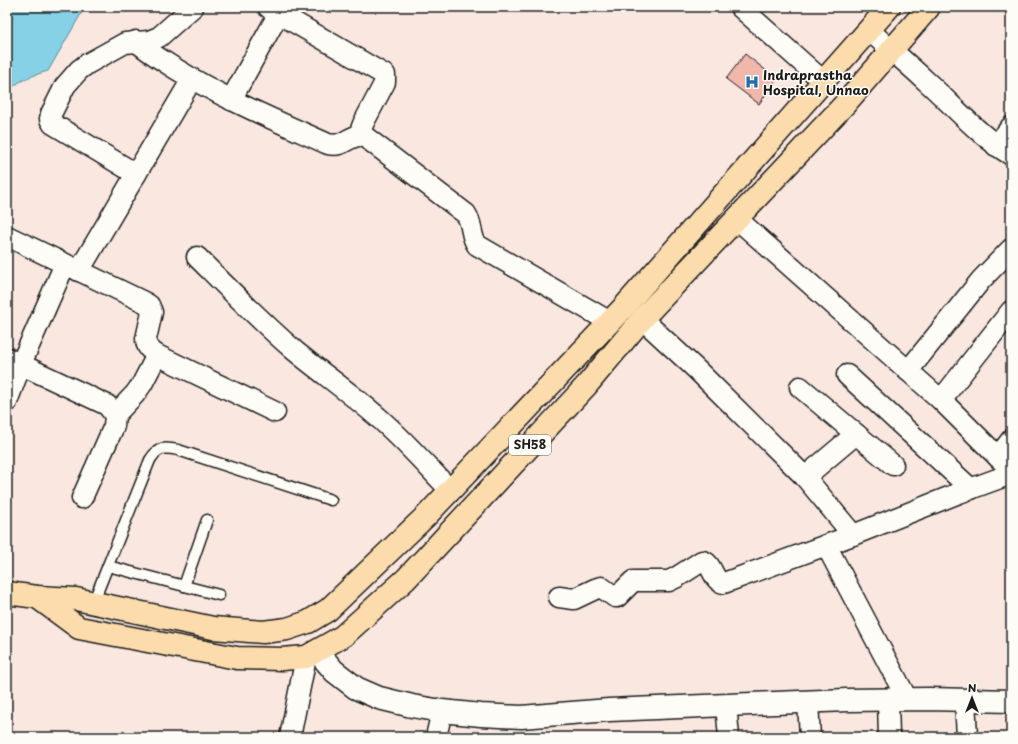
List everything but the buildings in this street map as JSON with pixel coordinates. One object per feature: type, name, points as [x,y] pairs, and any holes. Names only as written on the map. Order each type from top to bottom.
[{"type":"main road","name":"SH58","points":[[7,593],[36,597],[76,599],[213,628],[263,632],[287,629],[308,622],[328,610],[422,520],[610,322],[889,7]]},
{"type":"main road","name":"SH58","points":[[36,597],[78,628],[237,658],[282,659],[312,654],[343,636],[406,579],[586,386],[642,319],[844,106],[929,7]]},
{"type":"main road","points":[[496,442],[516,460]]},
{"type":"street","points":[[136,174],[53,124],[50,119],[51,114],[62,90],[79,70],[119,46],[136,41],[149,41],[159,37],[193,7]]},
{"type":"street","points":[[740,7],[823,81]]},
{"type":"street","points":[[231,100],[273,10],[384,75],[385,82],[363,124],[359,135]]},
{"type":"street","points":[[868,30],[926,81],[967,121],[1004,151],[1011,127]]},
{"type":"street","points":[[136,41],[149,52],[192,79],[231,100],[328,144],[340,145],[352,137],[359,135],[366,137],[466,214],[470,221],[473,238],[477,246],[610,322]]},
{"type":"street","points":[[7,402],[14,361],[72,268],[136,174],[192,79]]},
{"type":"street","points":[[737,219],[941,400],[1004,463],[1011,440]]},
{"type":"street","points":[[7,236],[148,306],[152,312],[146,343],[151,350],[157,355],[275,412]]},
{"type":"street","points":[[908,371],[981,280],[1011,249]]},
{"type":"street","points":[[197,257],[264,324],[380,420],[411,449],[450,490]]},
{"type":"street","points":[[941,400],[1011,311]]},
{"type":"street","points":[[642,319],[701,374],[805,477],[853,535]]},
{"type":"street","points":[[82,498],[114,426],[115,415],[135,394],[142,384],[157,355]]},
{"type":"street","points":[[14,361],[106,405],[115,415]]},
{"type":"street","points":[[847,375],[971,489]]},
{"type":"street","points":[[800,388],[893,465]]},
{"type":"street","points":[[805,477],[856,434]]},
{"type":"street","points":[[559,597],[574,600],[595,589],[601,588],[615,597],[633,581],[669,581],[702,561],[707,562],[718,581],[722,583],[853,535],[1011,474]]},
{"type":"street","points":[[826,545],[897,699],[889,737]]},
{"type":"street","points":[[290,737],[312,654],[356,688],[379,698],[442,711],[521,717],[609,710],[897,699],[1011,701]]},
{"type":"street","points":[[965,700],[966,737]]},
{"type":"street","points":[[808,702],[810,737]]},
{"type":"street","points":[[726,705],[730,737]]},
{"type":"street","points":[[436,737],[442,711]]},
{"type":"lane","points":[[93,603],[150,460],[155,452],[162,448],[178,450],[331,500]]},
{"type":"lane","points":[[184,586],[208,520]]},
{"type":"lane","points":[[108,566],[219,595]]},
{"type":"water","points":[[7,7],[85,7],[48,71],[22,81],[16,85],[11,89],[7,101]]},
{"type":"water","points":[[7,101],[11,112],[12,125],[7,151]]},
{"type":"place","name":"Indraprastha Hospital, Unnao","points":[[752,82]]}]
